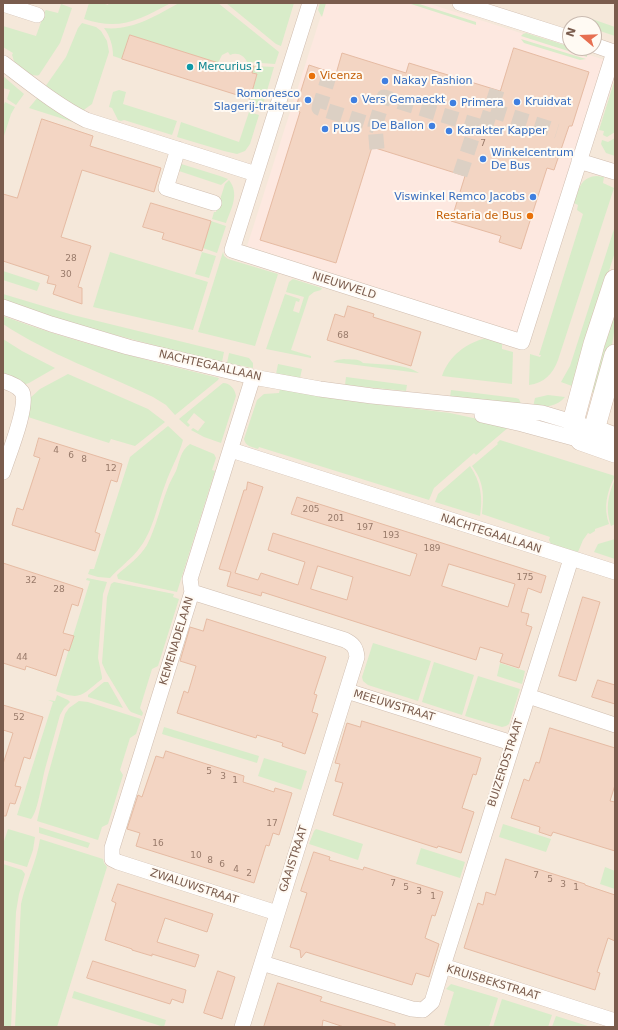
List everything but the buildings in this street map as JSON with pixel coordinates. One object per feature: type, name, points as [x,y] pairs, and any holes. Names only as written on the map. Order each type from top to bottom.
[{"type":"street","name":"NIEUWVELD","points":[[310,3],[232,250],[522,342],[614,52],[602,48]]},
{"type":"street","points":[[460,3],[494,8],[562,35]]},
{"type":"street","points":[[3,4],[37,15]]},
{"type":"street","points":[[3,63],[48,97],[86,120],[256,174]]},
{"type":"street","points":[[178,149],[166,188],[214,203]]},
{"type":"street","points":[[579,161],[615,172]]},
{"type":"street","points":[[583,431],[594,344],[615,280]]},
{"type":"street","name":"NACHTEGAALLAAN","points":[[3,307],[51,324],[128,347],[253,377],[320,389],[542,413],[583,431],[615,452]]},
{"type":"street","points":[[583,431],[615,355]]},
{"type":"street","name":"KEMENADELAAN","points":[[112,859],[112,848],[192,592],[190,579],[253,377]]},
{"type":"street","points":[[3,381],[18,388],[22,393],[23,401],[20,419],[3,472]]},
{"type":"street","name":"NACHTEGAALLAAN","points":[[583,431],[615,438]]},
{"type":"street","name":"NACHTEGAALLAAN","points":[[231,450],[570,559],[615,572]]},
{"type":"street","name":"BUIZERDSTRAAT","points":[[443,966],[570,559]]},
{"type":"street","name":"MEEUWSTRAAT","points":[[192,592],[345,640],[352,644],[356,649],[357,657],[347,691],[512,743]]},
{"type":"street","name":"GAAISTRAAT","points":[[242,1027],[347,691]]},
{"type":"street","points":[[528,696],[615,725]]},
{"type":"street","name":"ZWALUWSTRAAT","points":[[112,859],[277,913]]},
{"type":"street","name":"KRUISBEKSTRAAT","points":[[262,963],[412,1009],[423,1010],[432,1002],[443,966],[612,1019]]},
{"type":"shaded area","points":[[3,3],[615,3],[615,1027],[3,1027]]},
{"type":"shaded area","points":[[325,3],[427,3],[562,46],[562,56],[593,56],[605,60],[518,333],[247,246]]},
{"type":"green space","points":[[89,3],[102,3],[108,5],[109,3],[171,3],[139,19],[119,24],[108,24],[84,19]]},
{"type":"green space","points":[[179,3],[218,3],[279,52],[275,64],[247,62],[240,55],[230,55],[228,52],[222,55],[218,63],[130,35],[122,59],[113,56],[111,41],[104,28],[124,27],[143,22]]},
{"type":"green space","points":[[226,3],[294,3],[281,46],[276,44]]},
{"type":"green space","points":[[320,3],[326,3],[322,17],[318,10]]},
{"type":"green space","points":[[416,3],[476,22],[476,25],[411,4]]},
{"type":"green space","points":[[61,4],[72,8],[60,43],[39,75],[36,76],[29,74],[16,64],[12,55],[13,53],[3,47],[3,26],[36,36],[45,11],[58,13]]},
{"type":"green space","points":[[602,22],[615,27],[615,36],[602,32]]},
{"type":"green space","points":[[82,23],[96,27],[101,31],[107,41],[109,52],[92,104],[83,112],[45,87],[66,57],[78,28]]},
{"type":"green space","points":[[526,33],[562,44],[562,49],[521,36]]},
{"type":"green space","points":[[521,39],[562,52],[562,55],[524,43]]},
{"type":"green space","points":[[567,56],[576,56],[586,59],[580,60]]},
{"type":"green space","points":[[254,66],[274,67],[261,111],[250,107],[252,100],[250,99],[257,75],[252,73]]},
{"type":"green space","points":[[3,76],[24,94],[16,105],[7,99],[10,90],[3,88]]},
{"type":"green space","points":[[615,79],[615,132],[607,137],[603,135],[604,131],[599,130]]},
{"type":"green space","points":[[119,90],[126,92],[123,104],[177,121],[172,135],[124,120],[118,120],[112,108],[109,107],[113,92]]},
{"type":"green space","points":[[38,97],[74,120],[73,122],[29,108]]},
{"type":"green space","points":[[5,102],[15,107],[11,114],[3,139],[3,107]]},
{"type":"green space","points":[[249,112],[259,115],[250,144],[245,151],[237,154],[177,137],[181,122],[239,142]]},
{"type":"green space","points":[[615,138],[615,156],[606,153],[601,144],[602,140],[608,142]]},
{"type":"green space","points":[[178,163],[228,179],[221,185],[176,170]]},
{"type":"green space","points":[[591,177],[604,177],[603,183],[614,188],[556,365],[551,374],[543,380],[529,385],[530,354],[540,357],[541,355],[539,355],[583,214],[577,210],[578,205],[574,203],[579,189],[584,181]]},
{"type":"green space","points":[[229,180],[234,191],[234,202],[226,223],[212,219],[214,212],[216,212],[225,184]]},
{"type":"green space","points":[[211,221],[226,226],[217,253],[203,248]]},
{"type":"green space","points":[[615,226],[615,252],[572,386],[561,382],[570,366]]},
{"type":"green space","points":[[110,252],[208,282],[193,330],[93,307]]},
{"type":"green space","points":[[202,252],[216,256],[209,278],[195,274]]},
{"type":"green space","points":[[223,252],[224,256],[228,259],[278,274],[255,346],[198,332]]},
{"type":"green space","points":[[3,271],[40,283],[37,291],[3,280]]},
{"type":"green space","points":[[293,279],[322,288],[309,296],[291,350],[311,356],[311,358],[266,349],[285,294],[300,299],[299,302],[296,301],[293,311],[299,313],[304,297],[286,292],[289,282]]},
{"type":"green space","points":[[3,294],[73,315],[224,352],[222,362],[57,318],[3,300]]},
{"type":"green space","points":[[615,297],[615,325],[611,353],[598,394],[585,390]]},
{"type":"green space","points":[[3,316],[83,342],[219,378],[175,415],[166,405],[153,397],[58,354],[21,335],[3,324]]},
{"type":"green space","points":[[486,338],[502,343],[502,349],[513,352],[512,384],[442,376],[449,362],[459,351],[472,343]]},
{"type":"green space","points":[[3,339],[22,351],[55,368],[23,385],[3,373]]},
{"type":"green space","points":[[229,353],[249,358],[253,363],[253,368],[227,363]]},
{"type":"green space","points":[[344,359],[357,360],[363,363],[399,366],[419,373],[333,362]]},
{"type":"green space","points":[[278,364],[302,369],[300,378],[276,374]]},
{"type":"green space","points":[[68,374],[148,409],[165,422],[135,446],[111,439],[109,443],[28,417],[30,406],[29,399],[40,389]]},
{"type":"green space","points":[[346,377],[407,385],[406,391],[345,385]]},
{"type":"green space","points":[[223,383],[232,387],[236,396],[221,443],[204,437],[191,430],[193,428],[198,431],[205,422],[194,413],[187,422],[190,425],[188,427],[179,419]]},
{"type":"green space","points":[[280,389],[350,401],[450,413],[510,426],[476,455],[474,453],[434,488],[429,500],[259,447],[258,449],[247,445],[244,439],[257,400],[264,394],[279,393]]},
{"type":"green space","points":[[451,390],[516,398],[519,399],[521,404],[450,397]]},
{"type":"green space","points":[[548,395],[565,397],[555,405],[533,407],[535,398]]},
{"type":"green space","points":[[168,426],[183,440],[167,479],[154,519],[143,543],[135,554],[110,578],[88,574],[90,569],[94,569],[130,457]]},
{"type":"green space","points":[[500,440],[615,476],[610,488],[606,506],[609,524],[595,529],[595,531],[590,534],[588,533],[578,552],[551,544],[549,540],[550,537],[482,514],[483,501],[481,483],[472,466],[498,444],[497,443]]},
{"type":"green space","points":[[190,444],[214,454],[216,458],[212,470],[215,471],[177,592],[118,579],[117,575],[137,557],[147,545],[181,456]]},
{"type":"green space","points":[[470,466],[479,484],[481,496],[480,516],[435,502],[438,494]]},
{"type":"green space","points":[[615,479],[615,524],[611,526],[608,514],[608,502]]},
{"type":"green space","points":[[615,539],[615,559],[594,552],[598,544]]},
{"type":"green space","points":[[87,578],[107,582],[103,594],[98,658],[102,679],[81,695],[71,696],[56,691],[90,581],[86,580]]},
{"type":"green space","points":[[114,582],[174,594],[173,597],[179,599],[158,666],[152,669],[140,708],[143,713],[142,716],[129,710],[102,663],[107,597],[111,584]]},
{"type":"green space","points":[[373,643],[431,661],[418,701],[368,685],[363,681],[362,677]]},
{"type":"green space","points":[[434,662],[474,675],[462,715],[422,702]]},
{"type":"green space","points":[[500,663],[525,671],[522,684],[497,676]]},
{"type":"green space","points":[[478,676],[520,689],[509,724],[506,726],[502,727],[465,716]]},
{"type":"green space","points":[[104,682],[108,682],[123,708],[88,697],[88,695]]},
{"type":"green space","points":[[57,695],[70,702],[60,715],[45,769],[38,803],[31,819],[17,815],[53,702],[48,700],[55,701]]},
{"type":"green space","points":[[79,701],[88,702],[141,719],[136,734],[130,738],[120,770],[123,775],[108,824],[102,827],[98,840],[37,821],[65,714],[69,708]]},
{"type":"green space","points":[[164,727],[259,756],[257,763],[162,734]]},
{"type":"green space","points":[[264,758],[307,771],[301,790],[258,776]]},
{"type":"green space","points":[[503,824],[551,839],[546,852],[499,837]]},
{"type":"green space","points":[[39,827],[90,843],[88,848],[39,833]]},
{"type":"green space","points":[[8,829],[35,837],[33,850],[27,867],[3,860],[3,844]]},
{"type":"green space","points":[[316,829],[363,844],[358,860],[309,844]]},
{"type":"green space","points":[[40,839],[103,859],[107,867],[57,1027],[15,1027],[21,904]]},
{"type":"green space","points":[[421,848],[465,862],[460,878],[416,864]]},
{"type":"green space","points":[[3,864],[22,870],[25,874],[19,894],[16,912],[11,1027],[3,1027]]},
{"type":"green space","points":[[605,867],[615,871],[615,889],[600,884]]},
{"type":"green space","points":[[451,984],[498,998],[489,1027],[452,1027],[444,1025],[454,992],[446,989]]},
{"type":"green space","points":[[74,991],[166,1020],[164,1027],[72,998]]},
{"type":"green space","points":[[502,999],[552,1015],[548,1027],[493,1027]]},
{"type":"green space","points":[[556,1016],[591,1027],[552,1027]]},
{"type":"tunnel","points":[[330,73],[319,108],[375,126]]},
{"type":"tunnel","points":[[377,149],[375,126],[384,97],[485,128],[497,90]]},
{"type":"tunnel","points":[[491,110],[557,131]]},
{"type":"tunnel","points":[[460,175],[476,126]]},
{"type":"place","name":"Mercurius 1","points":[[190,67]]},
{"type":"place","name":"Vicenza","points":[[312,76]]},
{"type":"place","name":"Nakay Fashion","points":[[385,81]]},
{"type":"place","name":"Romonesco Slagerij-traiteur","points":[[308,100]]},
{"type":"place","name":"Vers Gemaeckt","points":[[354,100]]},
{"type":"place","name":"Kruidvat","points":[[517,102]]},
{"type":"place","name":"Primera","points":[[453,103]]},
{"type":"place","name":"De Ballon","points":[[432,126]]},
{"type":"place","name":"PLUS","points":[[325,129]]},
{"type":"place","name":"Karakter Kapper","points":[[449,131]]},
{"type":"place","name":"Winkelcentrum De Bus","points":[[483,159]]},
{"type":"place","name":"Viswinkel Remco Jacobs","points":[[533,197]]},
{"type":"place","name":"Restaria de Bus","points":[[530,216]]}]
